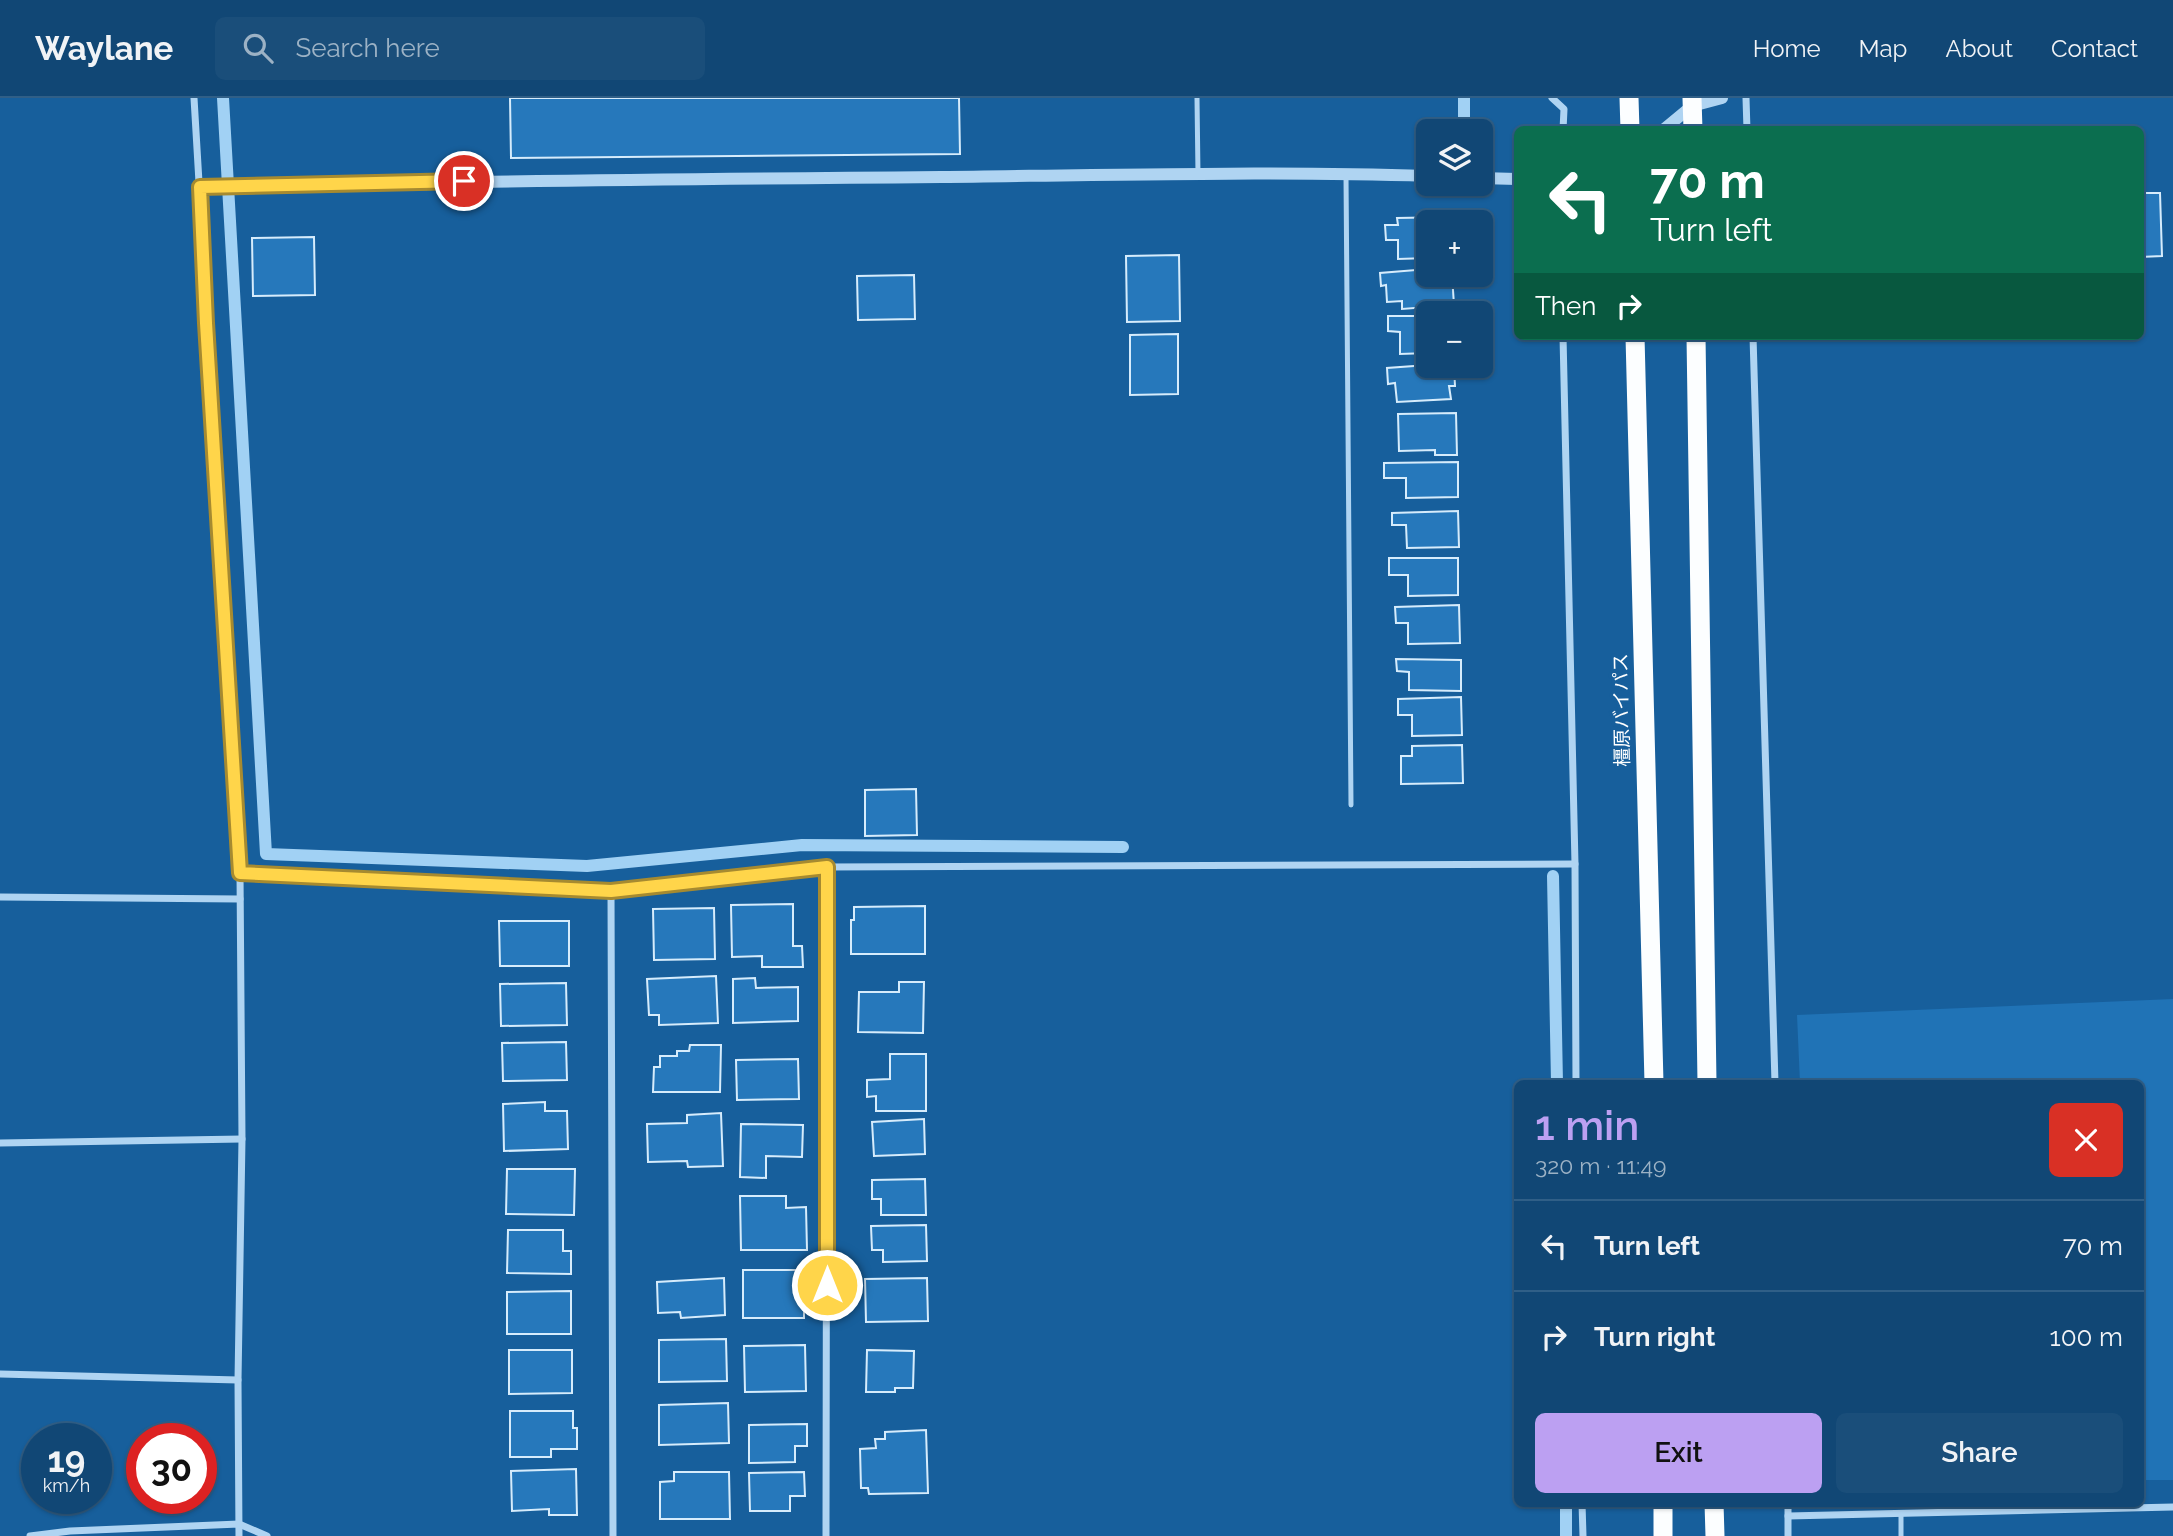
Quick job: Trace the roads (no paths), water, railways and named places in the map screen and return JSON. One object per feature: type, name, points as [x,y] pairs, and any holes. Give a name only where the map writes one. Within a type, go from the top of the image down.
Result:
[{"type":"highway","points":[[1629,98],[1630,126]]},
{"type":"highway","points":[[1692,102],[1693,126]]},
{"type":"highway","name":"橿原バイパス","points":[[1634,340],[1654,1080]]},
{"type":"highway","points":[[1696,340],[1707,1080]]},
{"type":"highway","points":[[1663,1507],[1664,1536]]},
{"type":"highway","points":[[1714,1507],[1715,1536]]},
{"type":"street","points":[[194,98],[240,873],[242,1139],[238,1380],[239,1536]]},
{"type":"street","points":[[1552,98],[1564,109],[1563,126]]},
{"type":"street","points":[[1667,126],[1692,102],[1722,98]]},
{"type":"street","points":[[1746,98],[1747,126]]},
{"type":"street","points":[[200,187],[451,181],[1346,173],[1416,176]]},
{"type":"street","points":[[1493,178],[1514,179]]},
{"type":"street","points":[[1563,340],[1575,864],[1576,1080]]},
{"type":"street","points":[[1753,340],[1775,1080]]},
{"type":"street","points":[[240,873],[611,891],[827,867],[1575,864]]},
{"type":"street","points":[[826,1536],[827,867]]},
{"type":"street","points":[[611,891],[613,1536]]},
{"type":"street","points":[[0,897],[240,899]]},
{"type":"street","points":[[0,1143],[242,1139]]},
{"type":"street","points":[[0,1374],[238,1380]]},
{"type":"street","points":[[1582,1507],[1583,1536]]},
{"type":"street","points":[[1788,1507],[1788,1536]]},
{"type":"street","points":[[1788,1516],[2173,1507]]},
{"type":"street","points":[[30,1536],[70,1531],[239,1524],[267,1536]]},
{"type":"lane","points":[[1197,98],[1198,174]]},
{"type":"lane","points":[[1346,173],[1351,805]]},
{"type":"lane","points":[[1901,1513],[1901,1536]]},
{"type":"waterway","points":[[223,98],[266,854],[587,866],[802,845],[1123,847]]},
{"type":"waterway","points":[[1464,98],[1464,119]]},
{"type":"waterway","points":[[1553,876],[1557,1080]]},
{"type":"waterway","points":[[1566,1507],[1566,1536]]}]
